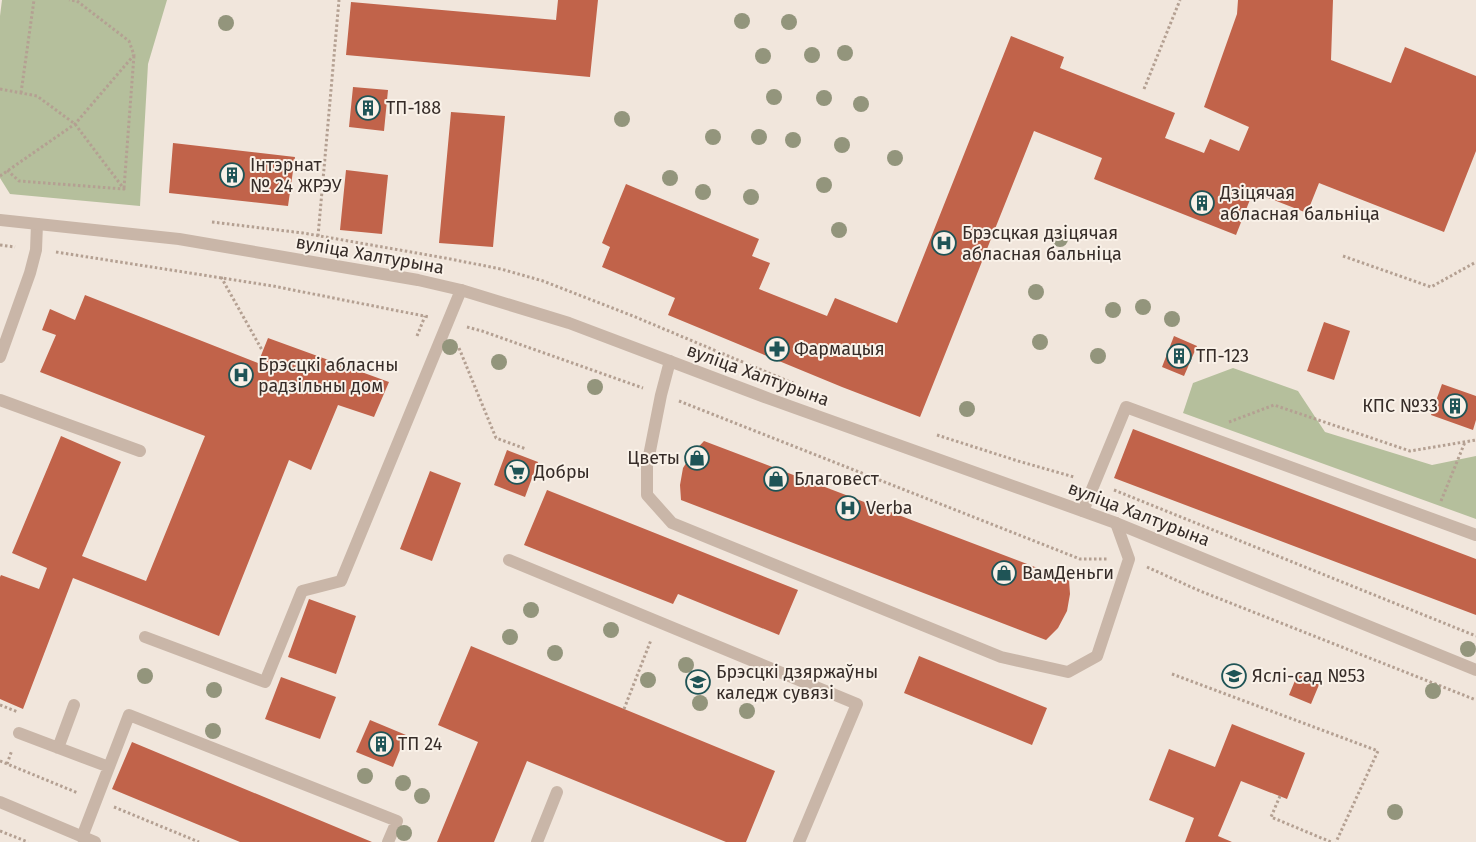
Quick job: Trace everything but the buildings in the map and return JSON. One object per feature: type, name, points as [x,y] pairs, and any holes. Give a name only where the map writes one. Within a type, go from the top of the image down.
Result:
[{"type":"street","name":"вуліца Халтурына","points":[[0,220],[180,239],[418,280],[461,290],[569,323],[770,399],[1084,511],[1476,670]]},
{"type":"street","points":[[0,357],[30,273],[36,250],[37,224]]},
{"type":"street","points":[[145,637],[265,682],[302,591],[341,581],[461,290]]},
{"type":"street","points":[[670,361],[661,395],[647,466],[647,494],[672,522],[1001,657],[1068,672],[1097,656],[1130,559],[1116,523]]},
{"type":"street","points":[[0,400],[140,451]]},
{"type":"street","points":[[1084,511],[1126,407],[1476,535]]},
{"type":"street","points":[[509,560],[857,704],[799,842]]},
{"type":"street","points":[[58,748],[74,705]]},
{"type":"street","points":[[82,837],[129,715],[397,821],[388,842]]},
{"type":"street","points":[[19,733],[109,767]]},
{"type":"street","points":[[537,842],[557,792]]},
{"type":"street","points":[[0,802],[95,842]]},
{"type":"path","points":[[20,93],[34,0]]},
{"type":"path","points":[[69,0],[77,0],[129,41],[134,55],[124,189]]},
{"type":"path","points":[[318,236],[339,0]]},
{"type":"path","points":[[1144,88],[1180,0]]},
{"type":"path","points":[[0,176],[75,124],[134,55]]},
{"type":"path","points":[[0,89],[37,96],[75,124],[124,189]]},
{"type":"path","points":[[8,170],[19,181],[124,189]]},
{"type":"path","points":[[0,245],[80,255],[221,277],[425,316],[482,330],[661,395],[1080,559],[1130,559],[1200,591],[1476,700]]},
{"type":"path","points":[[1344,256],[1432,287],[1476,262]]},
{"type":"path","points":[[221,277],[262,350]]},
{"type":"path","points":[[449,322],[496,438],[526,449]]},
{"type":"path","points":[[1199,434],[1274,404],[1410,451],[1476,440]]},
{"type":"path","points":[[1433,519],[1465,441]]},
{"type":"path","points":[[624,709],[658,622]]},
{"type":"path","points":[[1172,674],[1378,751],[1336,842]]},
{"type":"path","points":[[1280,796],[1271,817],[1331,842]]},
{"type":"path","points":[[0,830],[28,842]]},
{"type":"green space","points":[[2,0],[167,0],[148,64],[140,206],[10,194],[0,178],[0,16]]},
{"type":"green space","points":[[1233,368],[1298,391],[1325,432],[1432,465],[1476,456],[1476,519],[1183,413],[1193,383]]},
{"type":"place","name":"ТП-188","points":[[368,108]]},
{"type":"place","name":"Інтэрнат № 24 ЖРЭУ","points":[[232,175]]},
{"type":"place","name":"Дзіцячая абласная бальніца","points":[[1202,203]]},
{"type":"place","name":"Брэсцкая дзіцячая абласная бальніца","points":[[944,243]]},
{"type":"place","name":"Фармацыя","points":[[777,349]]},
{"type":"place","name":"ТП-123","points":[[1179,356]]},
{"type":"place","name":"Брэсцкі абласны радзільны дом","points":[[241,375]]},
{"type":"place","name":"КПС №33","points":[[1455,406]]},
{"type":"place","name":"Цветы","points":[[697,458]]},
{"type":"place","name":"Добры","points":[[517,472]]},
{"type":"place","name":"Благовест","points":[[776,479]]},
{"type":"place","name":"Verba","points":[[848,508]]},
{"type":"place","name":"ВамДеньги","points":[[1004,573]]},
{"type":"place","name":"Яслі-сад №53","points":[[1234,676]]},
{"type":"place","name":"Брэсцкі дзяржаўны каледж сувязі","points":[[698,682]]},
{"type":"place","name":"ТП 24","points":[[381,744]]}]
